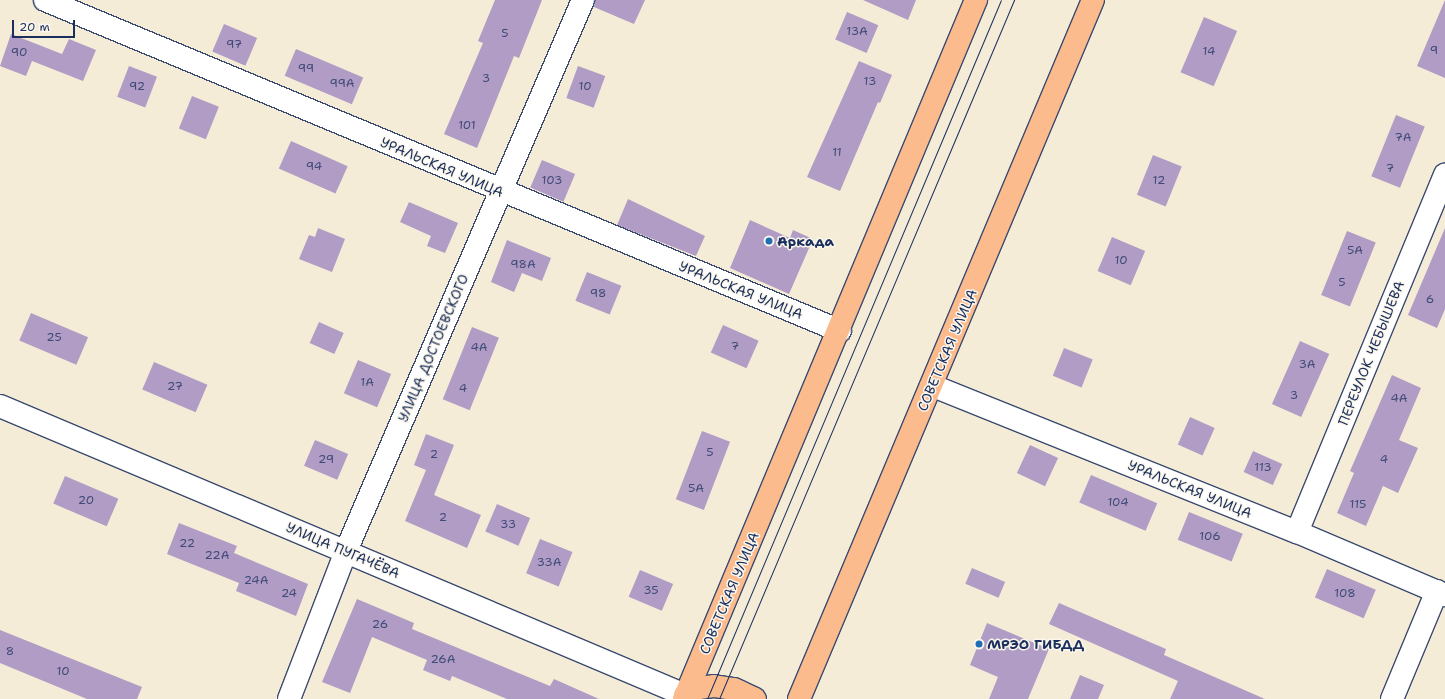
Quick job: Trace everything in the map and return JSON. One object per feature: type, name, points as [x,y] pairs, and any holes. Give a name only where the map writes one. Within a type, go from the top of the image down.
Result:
[{"type":"main road","name":"СОВЕТСКАЯ УЛИЦА","points":[[685,697],[840,331],[976,0]]},
{"type":"main road","name":"СОВЕТСКАЯ УЛИЦА","points":[[799,699],[933,386],[1093,0]]},
{"type":"main road","points":[[685,697],[698,688],[714,686],[734,689],[755,699]]},
{"type":"street","name":"УРАЛЬСКАЯ УЛИЦА","points":[[45,0],[501,192],[840,331]]},
{"type":"street","name":"УЛИЦА ДОСТОЕВСКОГО","points":[[289,699],[346,551],[583,0]]},
{"type":"street","name":"ПЕРЕУЛОК ЧЕБЫШЕВА","points":[[1297,532],[1445,174]]},
{"type":"street","name":"УРАЛЬСКАЯ УЛИЦА","points":[[933,386],[1297,532],[1441,593]]},
{"type":"street","name":"УЛИЦА ПУГАЧЁВА","points":[[0,406],[346,551],[685,697]]},
{"type":"street","points":[[1392,699],[1441,593]]},
{"type":"building","points":[[495,0],[542,0],[519,58],[514,56],[477,148],[444,134],[483,43],[478,41]]},
{"type":"building","points":[[595,0],[645,0],[634,24],[594,7]]},
{"type":"building","points":[[863,0],[916,0],[908,20]]},
{"type":"building","points":[[1445,0],[1445,78],[1417,66]]},
{"type":"building","points":[[847,12],[878,25],[867,53],[835,40]]},
{"type":"building","points":[[1204,17],[1237,31],[1214,86],[1181,72]]},
{"type":"building","points":[[224,24],[257,38],[245,66],[212,52]]},
{"type":"building","points":[[11,34],[62,54],[69,39],[96,50],[83,81],[32,61],[26,76],[0,66]]},
{"type":"building","points":[[296,49],[363,78],[352,104],[285,76]]},
{"type":"building","points":[[859,61],[892,75],[880,103],[878,102],[840,191],[807,177]]},
{"type":"building","points":[[129,66],[157,77],[145,108],[117,97]]},
{"type":"building","points":[[578,66],[605,76],[594,108],[566,98]]},
{"type":"building","points":[[192,96],[219,107],[206,139],[179,128]]},
{"type":"building","points":[[1396,115],[1425,127],[1400,188],[1371,176]]},
{"type":"building","points":[[291,141],[348,166],[335,194],[279,168]]},
{"type":"building","points":[[1153,155],[1182,167],[1166,206],[1137,195]]},
{"type":"building","points":[[542,160],[575,174],[563,202],[530,188]]},
{"type":"building","points":[[628,199],[705,236],[696,256],[617,225]]},
{"type":"building","points":[[409,202],[458,223],[445,253],[427,246],[431,236],[400,222]]},
{"type":"building","points":[[750,220],[790,238],[793,230],[813,239],[789,294],[730,268]]},
{"type":"building","points":[[318,228],[345,239],[332,272],[299,259],[309,235],[315,237]]},
{"type":"building","points":[[1445,228],[1445,309],[1437,328],[1408,315]]},
{"type":"building","points":[[1347,231],[1376,243],[1350,307],[1321,295]]},
{"type":"building","points":[[1112,237],[1145,251],[1131,285],[1098,271]]},
{"type":"building","points":[[507,240],[551,258],[542,281],[522,273],[514,292],[491,282]]},
{"type":"building","points":[[587,272],[621,286],[610,315],[575,301]]},
{"type":"building","points":[[31,313],[88,337],[76,365],[19,341]]},
{"type":"building","points":[[319,322],[344,333],[334,354],[310,343]]},
{"type":"building","points":[[723,325],[759,341],[746,368],[711,352]]},
{"type":"building","points":[[472,327],[499,338],[470,410],[443,399]]},
{"type":"building","points":[[1300,341],[1329,354],[1301,417],[1272,404]]},
{"type":"building","points":[[1064,348],[1093,360],[1082,387],[1053,376]]},
{"type":"building","points":[[358,360],[391,374],[377,407],[344,393]]},
{"type":"building","points":[[154,362],[207,385],[196,412],[142,390]]},
{"type":"building","points":[[1392,375],[1421,388],[1399,440],[1418,448],[1398,493],[1383,486],[1366,526],[1337,513],[1354,473],[1350,471]]},
{"type":"building","points":[[1190,417],[1215,428],[1202,455],[1178,444]]},
{"type":"building","points":[[702,431],[730,442],[704,510],[676,499]]},
{"type":"building","points":[[426,434],[454,445],[434,495],[481,515],[467,548],[405,521],[426,470],[414,465]]},
{"type":"building","points":[[315,440],[348,454],[337,480],[304,466]]},
{"type":"building","points":[[1030,445],[1058,458],[1045,486],[1017,473]]},
{"type":"building","points":[[1253,451],[1282,464],[1273,485],[1244,472]]},
{"type":"building","points":[[1091,475],[1157,503],[1146,531],[1079,503]]},
{"type":"building","points":[[65,476],[118,499],[107,526],[53,504]]},
{"type":"building","points":[[497,504],[530,518],[518,546],[485,532]]},
{"type":"building","points":[[1189,512],[1243,534],[1232,562],[1178,540]]},
{"type":"building","points":[[179,523],[237,546],[234,553],[308,584],[296,616],[236,591],[239,583],[167,554]]},
{"type":"building","points":[[540,539],[572,552],[559,586],[526,573]]},
{"type":"building","points":[[972,568],[1005,582],[998,598],[965,584]]},
{"type":"building","points":[[1327,569],[1376,590],[1364,618],[1315,598]]},
{"type":"building","points":[[640,570],[673,584],[662,611],[629,597]]},
{"type":"building","points":[[357,599],[414,623],[412,629],[550,686],[554,679],[599,699],[507,699],[452,676],[450,681],[423,670],[427,660],[372,637],[350,693],[322,682]]},
{"type":"building","points":[[1059,603],[1166,649],[1164,655],[1265,699],[1170,699],[1178,681],[1049,624]]},
{"type":"building","points":[[987,623],[1049,649],[1028,699],[989,699],[998,677],[970,665]]},
{"type":"building","points":[[0,630],[142,687],[137,699],[87,699],[0,663]]},
{"type":"building","points":[[1080,675],[1104,685],[1098,699],[1070,699]]},
{"type":"tram line","points":[[707,699],[1001,0]]},
{"type":"tram line","points":[[719,699],[1014,0]]},
{"type":"place","name":"Аркада","points":[[769,241]]},
{"type":"place","name":"МРЭО ГИБДД","points":[[979,644]]}]
